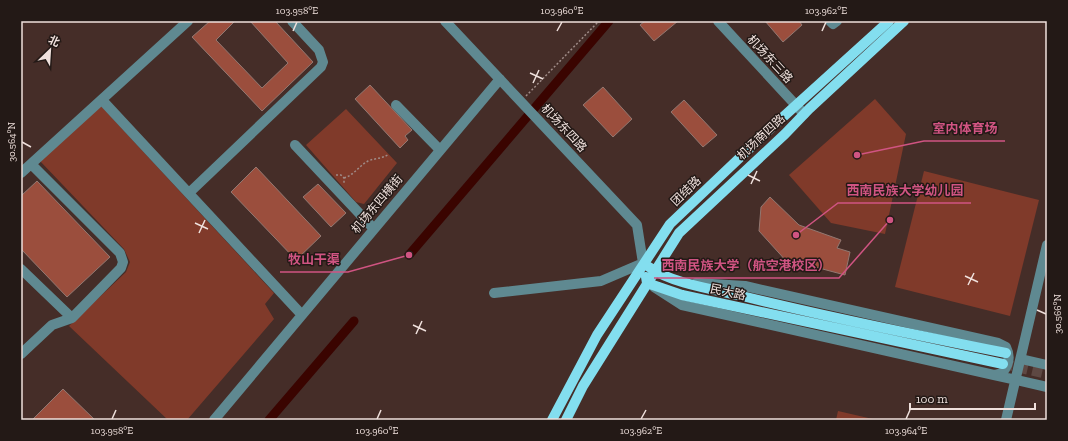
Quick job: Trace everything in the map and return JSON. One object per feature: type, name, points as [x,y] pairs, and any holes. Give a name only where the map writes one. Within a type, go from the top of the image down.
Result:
[{"type":"main road","name":"团结路","points":[[552,420],[597,335],[670,224],[796,105],[889,21]]},
{"type":"main road","name":"机场南四路","points":[[647,283],[679,233],[904,21]]},
{"type":"main road","name":"民大路","points":[[643,263],[654,271],[685,282],[803,311],[1006,353]]},
{"type":"main road","points":[[566,420],[583,386],[647,283],[643,263]]},
{"type":"main road","name":"民大路","points":[[647,283],[682,295],[1003,364]]},
{"type":"street","points":[[21,173],[188,21]]},
{"type":"street","points":[[189,193],[321,67],[324,62],[319,50],[292,21]]},
{"type":"street","name":"机场东四路","points":[[445,21],[637,224],[643,263]]},
{"type":"street","name":"机场东三路","points":[[718,21],[804,114]]},
{"type":"street","points":[[830,21],[833,24],[837,21]]},
{"type":"street","name":"机场东四横街","points":[[214,420],[500,79]]},
{"type":"street","points":[[102,100],[302,314]]},
{"type":"street","points":[[396,105],[440,150]]},
{"type":"street","points":[[295,145],[374,229]]},
{"type":"street","points":[[21,354],[52,325],[72,318],[121,268],[123,262],[122,256],[31,164]]},
{"type":"street","points":[[1006,420],[1023,348],[1043,280],[1047,245]]},
{"type":"street","points":[[494,293],[601,281],[643,263]]},
{"type":"street","points":[[21,269],[72,318]]},
{"type":"street","points":[[685,282],[745,286],[1023,348]]},
{"type":"street","points":[[647,283],[682,305],[1047,387]]},
{"type":"street","points":[[994,376],[1002,374],[1009,362],[1010,356],[1006,347],[998,343]]},
{"type":"street","points":[[1021,359],[1047,365]]},
{"type":"path","points":[[521,102],[599,21]]},
{"type":"path","points":[[344,178],[360,170],[366,162],[383,158],[389,154]]},
{"type":"shaded area","points":[[875,99],[906,134],[885,234],[831,223],[789,175]]},
{"type":"shaded area","points":[[101,106],[274,293],[265,304],[274,319],[187,420],[168,420],[69,326],[126,272],[130,262],[124,249],[40,161]]},
{"type":"shaded area","points":[[346,109],[397,163],[364,204],[356,202],[306,145]]},
{"type":"shaded area","points":[[924,171],[1039,200],[1010,316],[895,287]]},
{"type":"shaded area","points":[[838,411],[877,420],[836,420]]},
{"type":"building","points":[[210,21],[235,21],[216,40],[262,88],[288,63],[250,21],[275,21],[313,62],[262,111],[192,37]]},
{"type":"building","points":[[645,21],[678,21],[654,41],[640,25]]},
{"type":"building","points":[[765,21],[799,21],[802,25],[783,42]]},
{"type":"building","points":[[370,85],[412,130],[405,136],[408,140],[400,148],[355,99]]},
{"type":"building","points":[[603,87],[632,119],[613,137],[583,105]]},
{"type":"building","points":[[684,100],[717,135],[703,147],[671,112]]},
{"type":"building","points":[[256,167],[321,236],[296,260],[231,192]]},
{"type":"building","points":[[37,181],[110,257],[67,297],[21,249],[21,196]]},
{"type":"building","points":[[318,184],[346,213],[331,227],[303,197]]},
{"type":"building","points":[[770,197],[799,225],[841,240],[837,248],[850,252],[845,275],[804,264],[788,263],[759,231],[761,207]]},
{"type":"building","points":[[63,389],[95,420],[32,420]]},
{"type":"waterway","points":[[409,255],[609,21]]},
{"type":"waterway","points":[[269,420],[354,321]]},
{"type":"tunnel","points":[[1003,364],[1047,374]]},
{"type":"place","name":"室内体育场","points":[[857,155]]},
{"type":"place","name":"西南民族大学（航空港校区）","points":[[890,220]]},
{"type":"place","name":"西南民族大学幼儿园","points":[[796,235]]},
{"type":"place","name":"牧山干渠","points":[[409,255]]}]
